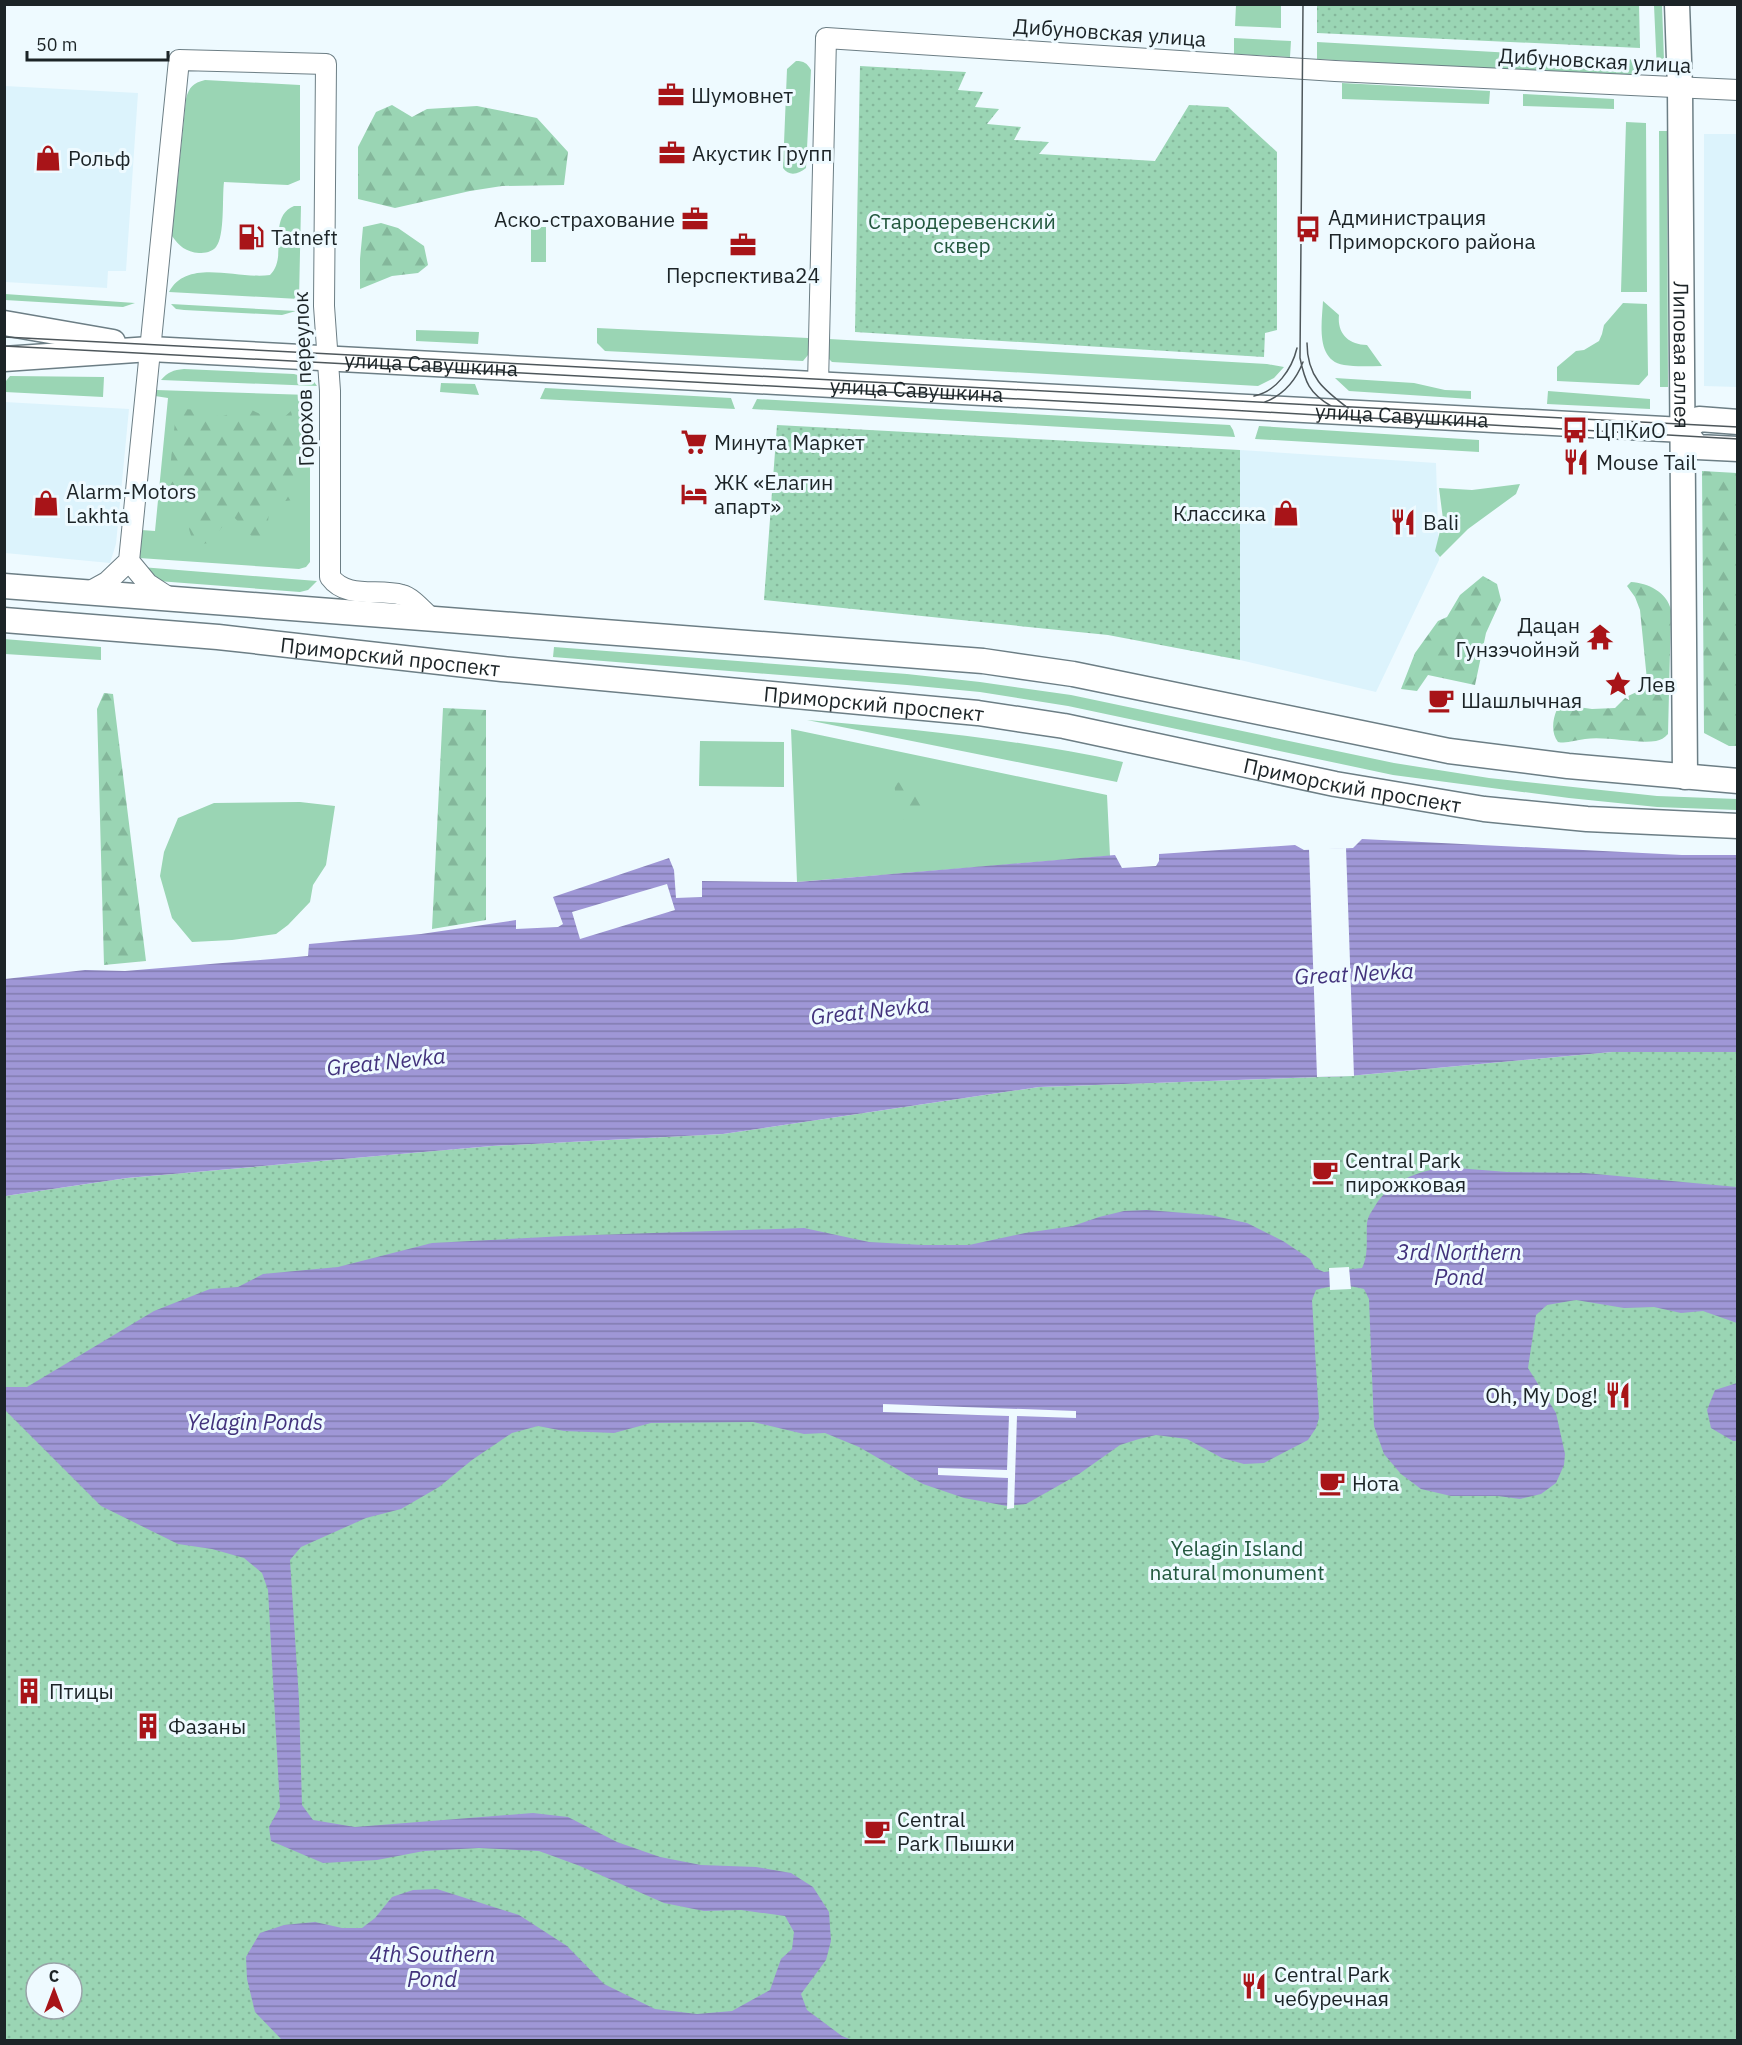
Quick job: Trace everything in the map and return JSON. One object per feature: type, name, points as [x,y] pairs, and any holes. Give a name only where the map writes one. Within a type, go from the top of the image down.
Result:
[{"type":"main road","name":"Липовая аллея","points":[[1677,4],[1680,88],[1685,777]]},
{"type":"main road","name":"улица Савушкина","points":[[4,323],[150,349]]},
{"type":"main road","name":"улица Савушкина","points":[[4,359],[150,349],[1683,430],[1699,419],[1737,422]]},
{"type":"main road","points":[[1683,430],[1697,447],[1737,449]]},
{"type":"main road","name":"Приморский проспект","points":[[4,586],[983,661],[1072,674],[1449,752],[1568,766],[1737,781]]},
{"type":"main road","name":"Приморский проспект","points":[[4,620],[218,637],[502,669],[978,713],[1107,735],[1378,792],[1484,809],[1587,819],[1737,826]]},
{"type":"street","name":"Дибуновская улица","points":[[818,384],[826,38],[1335,71],[1737,90]]},
{"type":"street","name":"Горохов переулок","points":[[150,349],[179,60],[326,64],[324,306],[330,391],[330,577],[347,590],[405,595],[432,619]]},
{"type":"street","points":[[87,593],[108,582],[129,561],[150,349]]},
{"type":"street","points":[[129,561],[148,584],[172,600]]},
{"type":"shaded area","points":[[5,86],[138,93],[126,271],[108,271],[107,288],[5,282]]},
{"type":"shaded area","points":[[1704,134],[1737,134],[1737,387],[1704,386]]},
{"type":"shaded area","points":[[5,402],[129,409],[116,544],[110,563],[5,553]]},
{"type":"shaded area","points":[[1240,450],[1436,463],[1439,560],[1376,692],[1240,660]]},
{"type":"green space","points":[[1639,4],[1640,48],[1317,33],[1317,5]]},
{"type":"green space","points":[[1236,5],[1281,5],[1281,28],[1235,26]]},
{"type":"green space","points":[[1654,5],[1662,5],[1664,60],[1657,72]]},
{"type":"green space","points":[[1234,38],[1291,41],[1290,57],[1234,54]]},
{"type":"green space","points":[[1317,42],[1640,60],[1640,78],[1317,59]]},
{"type":"green space","points":[[796,61],[805,63],[811,70],[806,168],[791,174],[783,168],[787,69]]},
{"type":"green space","name":"Стародеревенский сквер","points":[[860,66],[966,72],[958,90],[983,92],[975,107],[999,109],[987,124],[1021,127],[1014,140],[1049,142],[1039,154],[1155,161],[1189,105],[1228,107],[1277,152],[1277,330],[1265,333],[1264,357],[855,332]]},
{"type":"green space","points":[[205,80],[300,85],[300,180],[288,185],[224,182],[219,242],[212,250],[199,253],[183,248],[172,236],[186,99],[192,86]]},
{"type":"green space","points":[[1342,83],[1490,91],[1489,104],[1342,99]]},
{"type":"green space","points":[[1523,94],[1614,99],[1614,109],[1523,106]]},
{"type":"green space","points":[[392,105],[412,117],[427,109],[477,106],[537,118],[568,152],[564,185],[502,186],[395,208],[358,199],[358,147],[376,112]]},
{"type":"green space","points":[[1626,122],[1646,123],[1647,292],[1621,292]]},
{"type":"green space","points":[[1659,131],[1667,131],[1668,387],[1660,387]]},
{"type":"green space","points":[[294,206],[301,206],[299,299],[169,292],[177,281],[188,275],[215,272],[270,275],[278,258],[281,219]]},
{"type":"green space","points":[[381,223],[398,228],[424,246],[428,265],[418,273],[392,276],[360,289],[363,227]]},
{"type":"green space","points":[[531,227],[546,227],[546,262],[531,262]]},
{"type":"green space","points":[[5,294],[135,303],[123,307],[5,300]]},
{"type":"green space","points":[[1323,301],[1339,315],[1340,327],[1345,337],[1354,343],[1367,345],[1382,366],[1344,365],[1328,356],[1322,339]]},
{"type":"green space","points":[[1623,303],[1647,304],[1648,375],[1639,385],[1557,381],[1557,367],[1576,351],[1584,350],[1599,341],[1604,325]]},
{"type":"green space","points":[[171,304],[296,311],[282,315],[184,310],[176,309]]},
{"type":"green space","points":[[597,328],[808,338],[808,355],[803,361],[605,351],[597,343]]},
{"type":"green space","points":[[416,330],[479,332],[478,344],[416,341]]},
{"type":"green space","points":[[829,339],[1267,364],[1284,367],[1274,378],[1258,386],[832,362],[829,359]]},
{"type":"green space","points":[[184,369],[294,374],[312,379],[317,386],[161,380],[171,372]]},
{"type":"green space","points":[[10,376],[104,377],[103,397],[5,392],[6,381]]},
{"type":"green space","points":[[1335,378],[1414,383],[1445,390],[1471,391],[1471,399],[1349,391]]},
{"type":"green space","points":[[441,383],[475,384],[479,395],[440,392]]},
{"type":"green space","points":[[545,388],[731,398],[735,409],[540,399]]},
{"type":"green space","points":[[156,390],[310,395],[310,562],[306,567],[299,569],[139,558],[141,530],[155,531],[168,398],[155,396]]},
{"type":"green space","points":[[1548,391],[1650,399],[1650,409],[1547,404]]},
{"type":"green space","points":[[757,399],[1230,425],[1235,437],[752,409]]},
{"type":"green space","points":[[247,408],[267,417],[281,420],[291,411],[298,445],[299,466],[299,477],[293,500],[270,503],[267,531],[256,541],[232,515],[209,543],[194,545],[189,529],[204,499],[175,505],[167,497],[175,422],[182,409],[203,410],[220,417]]},
{"type":"green space","points":[[777,425],[1240,450],[1240,660],[1108,635],[764,600]]},
{"type":"green space","points":[[1259,426],[1479,440],[1479,452],[1255,439]]},
{"type":"green space","points":[[1702,471],[1737,473],[1737,746],[1729,746],[1704,733]]},
{"type":"green space","points":[[1520,484],[1516,494],[1468,529],[1440,557],[1435,551],[1443,519],[1439,488],[1472,490]]},
{"type":"green space","points":[[141,567],[317,581],[308,590],[300,592],[158,581]]},
{"type":"green space","points":[[1483,576],[1497,584],[1501,600],[1486,633],[1475,685],[1428,675],[1417,691],[1401,689],[1415,653],[1438,621],[1447,617],[1460,595]]},
{"type":"green space","points":[[1631,582],[1644,584],[1661,593],[1671,610],[1668,734],[1659,740],[1648,742],[1594,738],[1558,742],[1553,725],[1558,706],[1565,696],[1578,707],[1615,708],[1626,697],[1645,688],[1647,680],[1640,610],[1627,586]]},
{"type":"green space","points":[[4,639],[101,647],[101,660],[5,654]]},
{"type":"green space","points":[[554,647],[907,674],[980,682],[1071,695],[1394,763],[1489,778],[1657,796],[1737,799],[1737,810],[1657,807],[1393,775],[1068,706],[980,692],[553,657]]},
{"type":"green space","points":[[104,693],[113,694],[146,961],[104,965],[97,709]]},
{"type":"green space","points":[[443,708],[486,710],[486,920],[432,929]]},
{"type":"green space","points":[[807,720],[1005,741],[1123,762],[1117,782]]},
{"type":"green space","points":[[791,729],[1107,795],[1110,856],[797,882]]},
{"type":"green space","points":[[700,741],[784,742],[784,787],[699,786]]},
{"type":"green space","points":[[903,782],[931,809],[915,823],[905,822],[897,805],[894,783]]},
{"type":"green space","points":[[300,802],[335,806],[326,865],[313,885],[310,902],[276,934],[232,940],[192,942],[172,918],[160,876],[164,852],[178,818],[214,803]]},
{"type":"green space","name":"Yelagin Island natural monument","points":[[1612,1052],[1737,1052],[1737,2040],[5,2040],[5,1196],[127,1178],[492,1146],[723,1134],[1039,1087],[1349,1076]]},
{"type":"water","name":"Great Nevka","points":[[1362,839],[1682,855],[1737,855],[1737,1052],[1612,1052],[1349,1076],[1039,1087],[723,1134],[492,1146],[127,1178],[5,1196],[5,979],[85,970],[125,971],[308,956],[309,944],[421,934],[516,920],[516,929],[558,927],[563,924],[553,897],[669,858],[674,870],[676,898],[702,897],[702,881],[798,882],[1115,855],[1122,868],[1156,866],[1159,854],[1295,845],[1304,850],[1353,848]]},
{"type":"water","name":"Yelagin Ponds","points":[[1445,1167],[1507,1172],[1585,1173],[1737,1187],[1737,1323],[1703,1311],[1681,1313],[1654,1307],[1624,1308],[1576,1300],[1547,1305],[1536,1315],[1528,1368],[1556,1413],[1565,1454],[1564,1465],[1556,1483],[1541,1494],[1520,1499],[1498,1496],[1451,1496],[1421,1489],[1401,1474],[1384,1454],[1374,1426],[1369,1299],[1364,1289],[1334,1286],[1316,1290],[1312,1300],[1319,1418],[1316,1428],[1308,1440],[1264,1463],[1244,1464],[1222,1458],[1187,1439],[1156,1435],[1120,1445],[1079,1474],[1026,1504],[1007,1506],[964,1498],[923,1484],[859,1447],[825,1433],[804,1434],[753,1422],[651,1423],[614,1433],[564,1431],[538,1426],[512,1433],[472,1460],[439,1487],[401,1509],[366,1518],[301,1547],[290,1560],[299,1700],[302,1805],[313,1820],[355,1827],[533,1813],[568,1817],[617,1842],[660,1857],[701,1865],[756,1867],[791,1873],[813,1887],[829,1912],[831,1941],[826,1960],[801,1994],[807,2010],[842,2036],[852,2040],[282,2040],[255,2012],[247,1979],[246,1957],[260,1933],[284,1925],[315,1922],[342,1928],[362,1928],[375,1918],[392,1897],[413,1890],[437,1889],[519,1915],[567,1946],[604,1984],[655,2009],[697,2014],[732,2011],[770,1990],[781,1959],[792,1949],[794,1932],[785,1916],[741,1910],[704,1911],[664,1903],[580,1866],[539,1851],[479,1848],[424,1851],[377,1860],[323,1863],[271,1841],[269,1827],[280,1807],[268,1590],[262,1573],[244,1558],[212,1549],[178,1544],[101,1506],[5,1410],[4,1387],[27,1387],[154,1311],[210,1289],[238,1287],[263,1274],[338,1267],[432,1243],[804,1228],[869,1242],[969,1245],[1073,1226],[1124,1211],[1147,1210],[1210,1215],[1247,1223],[1283,1241],[1310,1259],[1315,1268],[1324,1272],[1362,1268],[1366,1252],[1368,1220],[1381,1197],[1405,1179]]},
{"type":"water","points":[[1737,1383],[1737,1441],[1733,1441],[1711,1428],[1707,1410],[1715,1390]]},
{"type":"pier","points":[[1346,848],[1354,1076],[1317,1077],[1309,849]]},
{"type":"pier","points":[[667,884],[675,910],[580,939],[572,912]]},
{"type":"pier","points":[[1349,1267],[1351,1289],[1330,1290],[1329,1268]]},
{"type":"pier","points":[[883,1404],[1076,1411],[1076,1418],[1017,1416],[1014,1508],[1007,1509],[1008,1478],[938,1475],[938,1468],[1007,1470],[1009,1416],[883,1412]]},
{"type":"tram line","points":[[1303,4],[1300,358],[1309,386],[1331,406]]},
{"type":"tram line","points":[[4,337],[1738,427]]},
{"type":"tram line","points":[[1307,343],[1310,365],[1319,382],[1348,408]]},
{"type":"tram line","points":[[4,346],[1738,439]]},
{"type":"tram line","points":[[1254,396],[1276,385],[1291,364],[1297,348]]},
{"type":"tram line","points":[[1265,402],[1288,386],[1297,375],[1303,362]]},
{"type":"place","name":"Шумовнет","points":[[671,95]]},
{"type":"place","name":"Акустик Групп","points":[[672,153]]},
{"type":"place","name":"Рольф","points":[[48,158]]},
{"type":"place","name":"Аско-страхование","points":[[695,219]]},
{"type":"place","name":"Администрация Приморского района","points":[[1308,229]]},
{"type":"place","name":"Tatneft","points":[[251,237]]},
{"type":"place","name":"Перспектива24","points":[[743,245]]},
{"type":"place","name":"ЦПКиО","points":[[1575,430]]},
{"type":"place","name":"Минута Маркет","points":[[694,442]]},
{"type":"place","name":"Mouse Tail","points":[[1576,462]]},
{"type":"place","name":"ЖК «Елагин апарт»","points":[[694,494]]},
{"type":"place","name":"Alarm-Motors Lakhta","points":[[46,503]]},
{"type":"place","name":"Классика","points":[[1286,513]]},
{"type":"place","name":"Bali","points":[[1403,522]]},
{"type":"place","name":"Дацан Гунзэчойнэй","points":[[1600,637]]},
{"type":"place","name":"Лев","points":[[1618,684]]},
{"type":"place","name":"Шашлычная","points":[[1441,700]]},
{"type":"place","name":"Central Park пирожковая","points":[[1325,1172]]},
{"type":"place","name":"Oh, My Dog!","points":[[1618,1395]]},
{"type":"place","name":"Нота","points":[[1332,1483]]},
{"type":"place","name":"Птицы","points":[[29,1691]]},
{"type":"place","name":"Фазаны","points":[[148,1726]]},
{"type":"place","name":"Central Park Пышки","points":[[877,1831]]},
{"type":"place","name":"Central Park чебуречная","points":[[1254,1986]]},
{"type":"water label","name":"3rd Northern Pond","points":[[1459,1264]]},
{"type":"water label","name":"4th Southern Pond","points":[[432,1966]]}]
